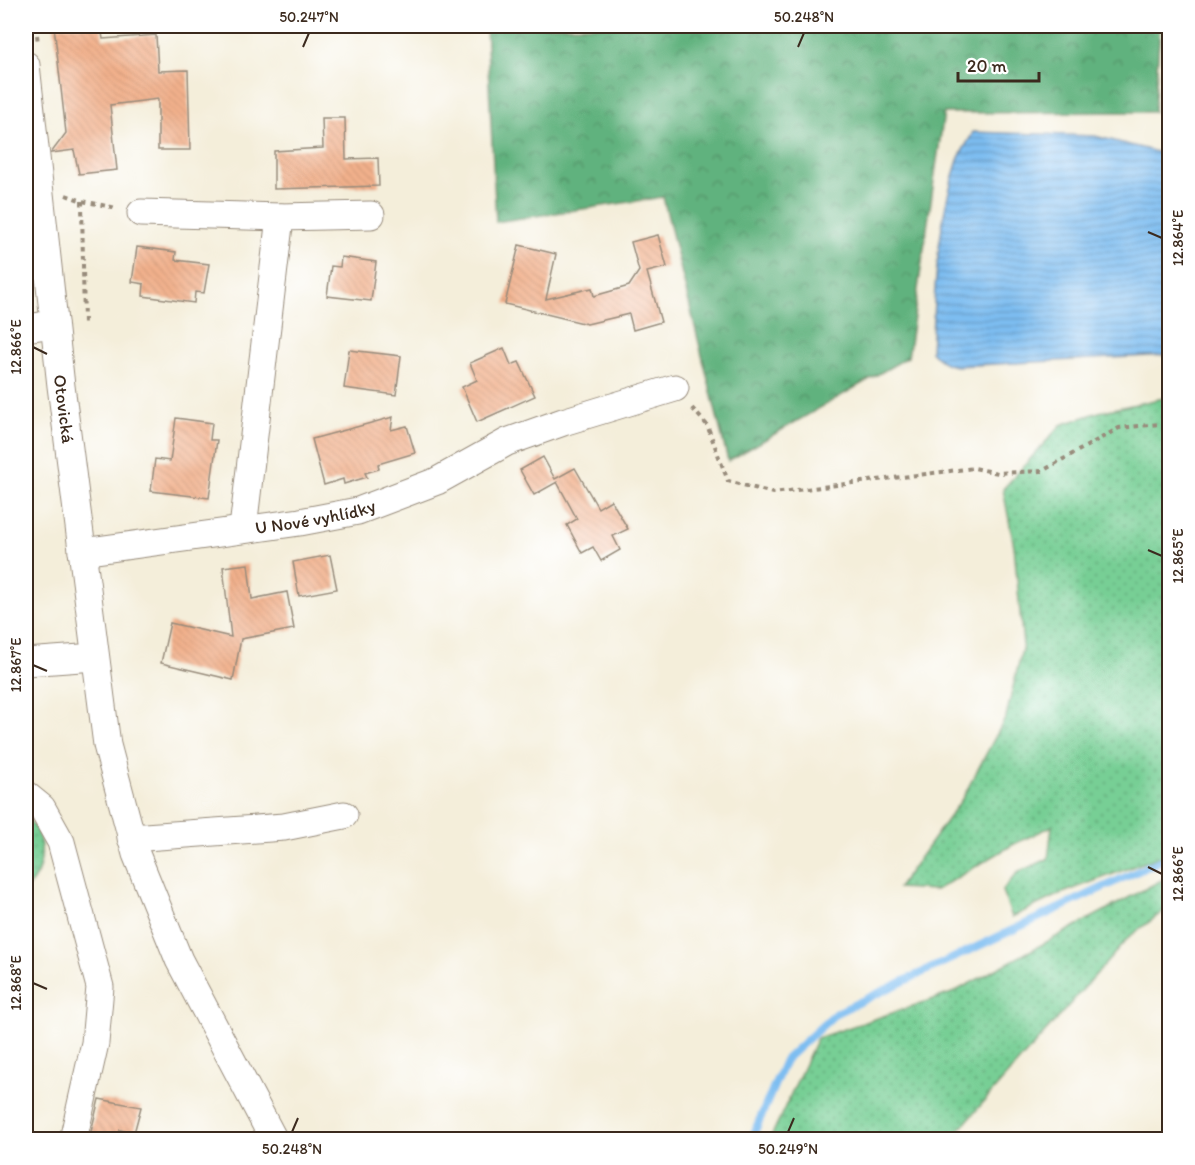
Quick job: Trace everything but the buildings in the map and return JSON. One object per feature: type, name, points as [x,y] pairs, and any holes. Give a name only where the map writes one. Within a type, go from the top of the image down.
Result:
[{"type":"street","name":"Otovická","points":[[26,65],[29,130],[107,745],[131,838],[179,960],[274,1140]]},
{"type":"street","points":[[141,213],[280,217],[371,215]]},
{"type":"street","name":"U Nové vyhlídky","points":[[280,217],[243,528],[300,522],[358,511],[437,482],[507,442],[563,422],[675,388]]},
{"type":"street","points":[[26,328],[54,324]]},
{"type":"street","points":[[82,552],[243,528]]},
{"type":"street","points":[[26,662],[96,669]]},
{"type":"street","points":[[26,795],[42,808],[62,842],[100,987],[95,1043],[73,1140]]},
{"type":"street","points":[[131,838],[284,827],[344,815]]},
{"type":"path","points":[[82,201],[141,213]]},
{"type":"path","points":[[675,388],[707,425],[728,481],[773,493],[974,468],[998,473],[1042,471],[1119,428],[1170,423]]},
{"type":"green space","points":[[486,26],[1160,26],[1154,112],[944,113],[908,357],[728,461],[663,197],[496,222]]},
{"type":"green space","points":[[1169,397],[1169,853],[1060,894],[1012,917],[1002,891],[1018,872],[1048,859],[1052,826],[1014,844],[936,890],[898,888],[962,799],[1006,717],[1023,645],[1014,546],[1003,489],[1061,425],[1099,412]]},
{"type":"green space","points":[[26,817],[38,834],[41,853],[37,872],[26,889]]},
{"type":"green space","points":[[1169,876],[1169,907],[1129,937],[951,1139],[770,1139],[817,1038],[952,993]]},
{"type":"water","points":[[973,132],[1095,136],[1169,155],[1169,355],[956,366],[945,363],[931,351],[936,278],[945,206],[958,160]]},
{"type":"waterway","points":[[751,1140],[785,1060],[836,1013],[1170,856]]}]
